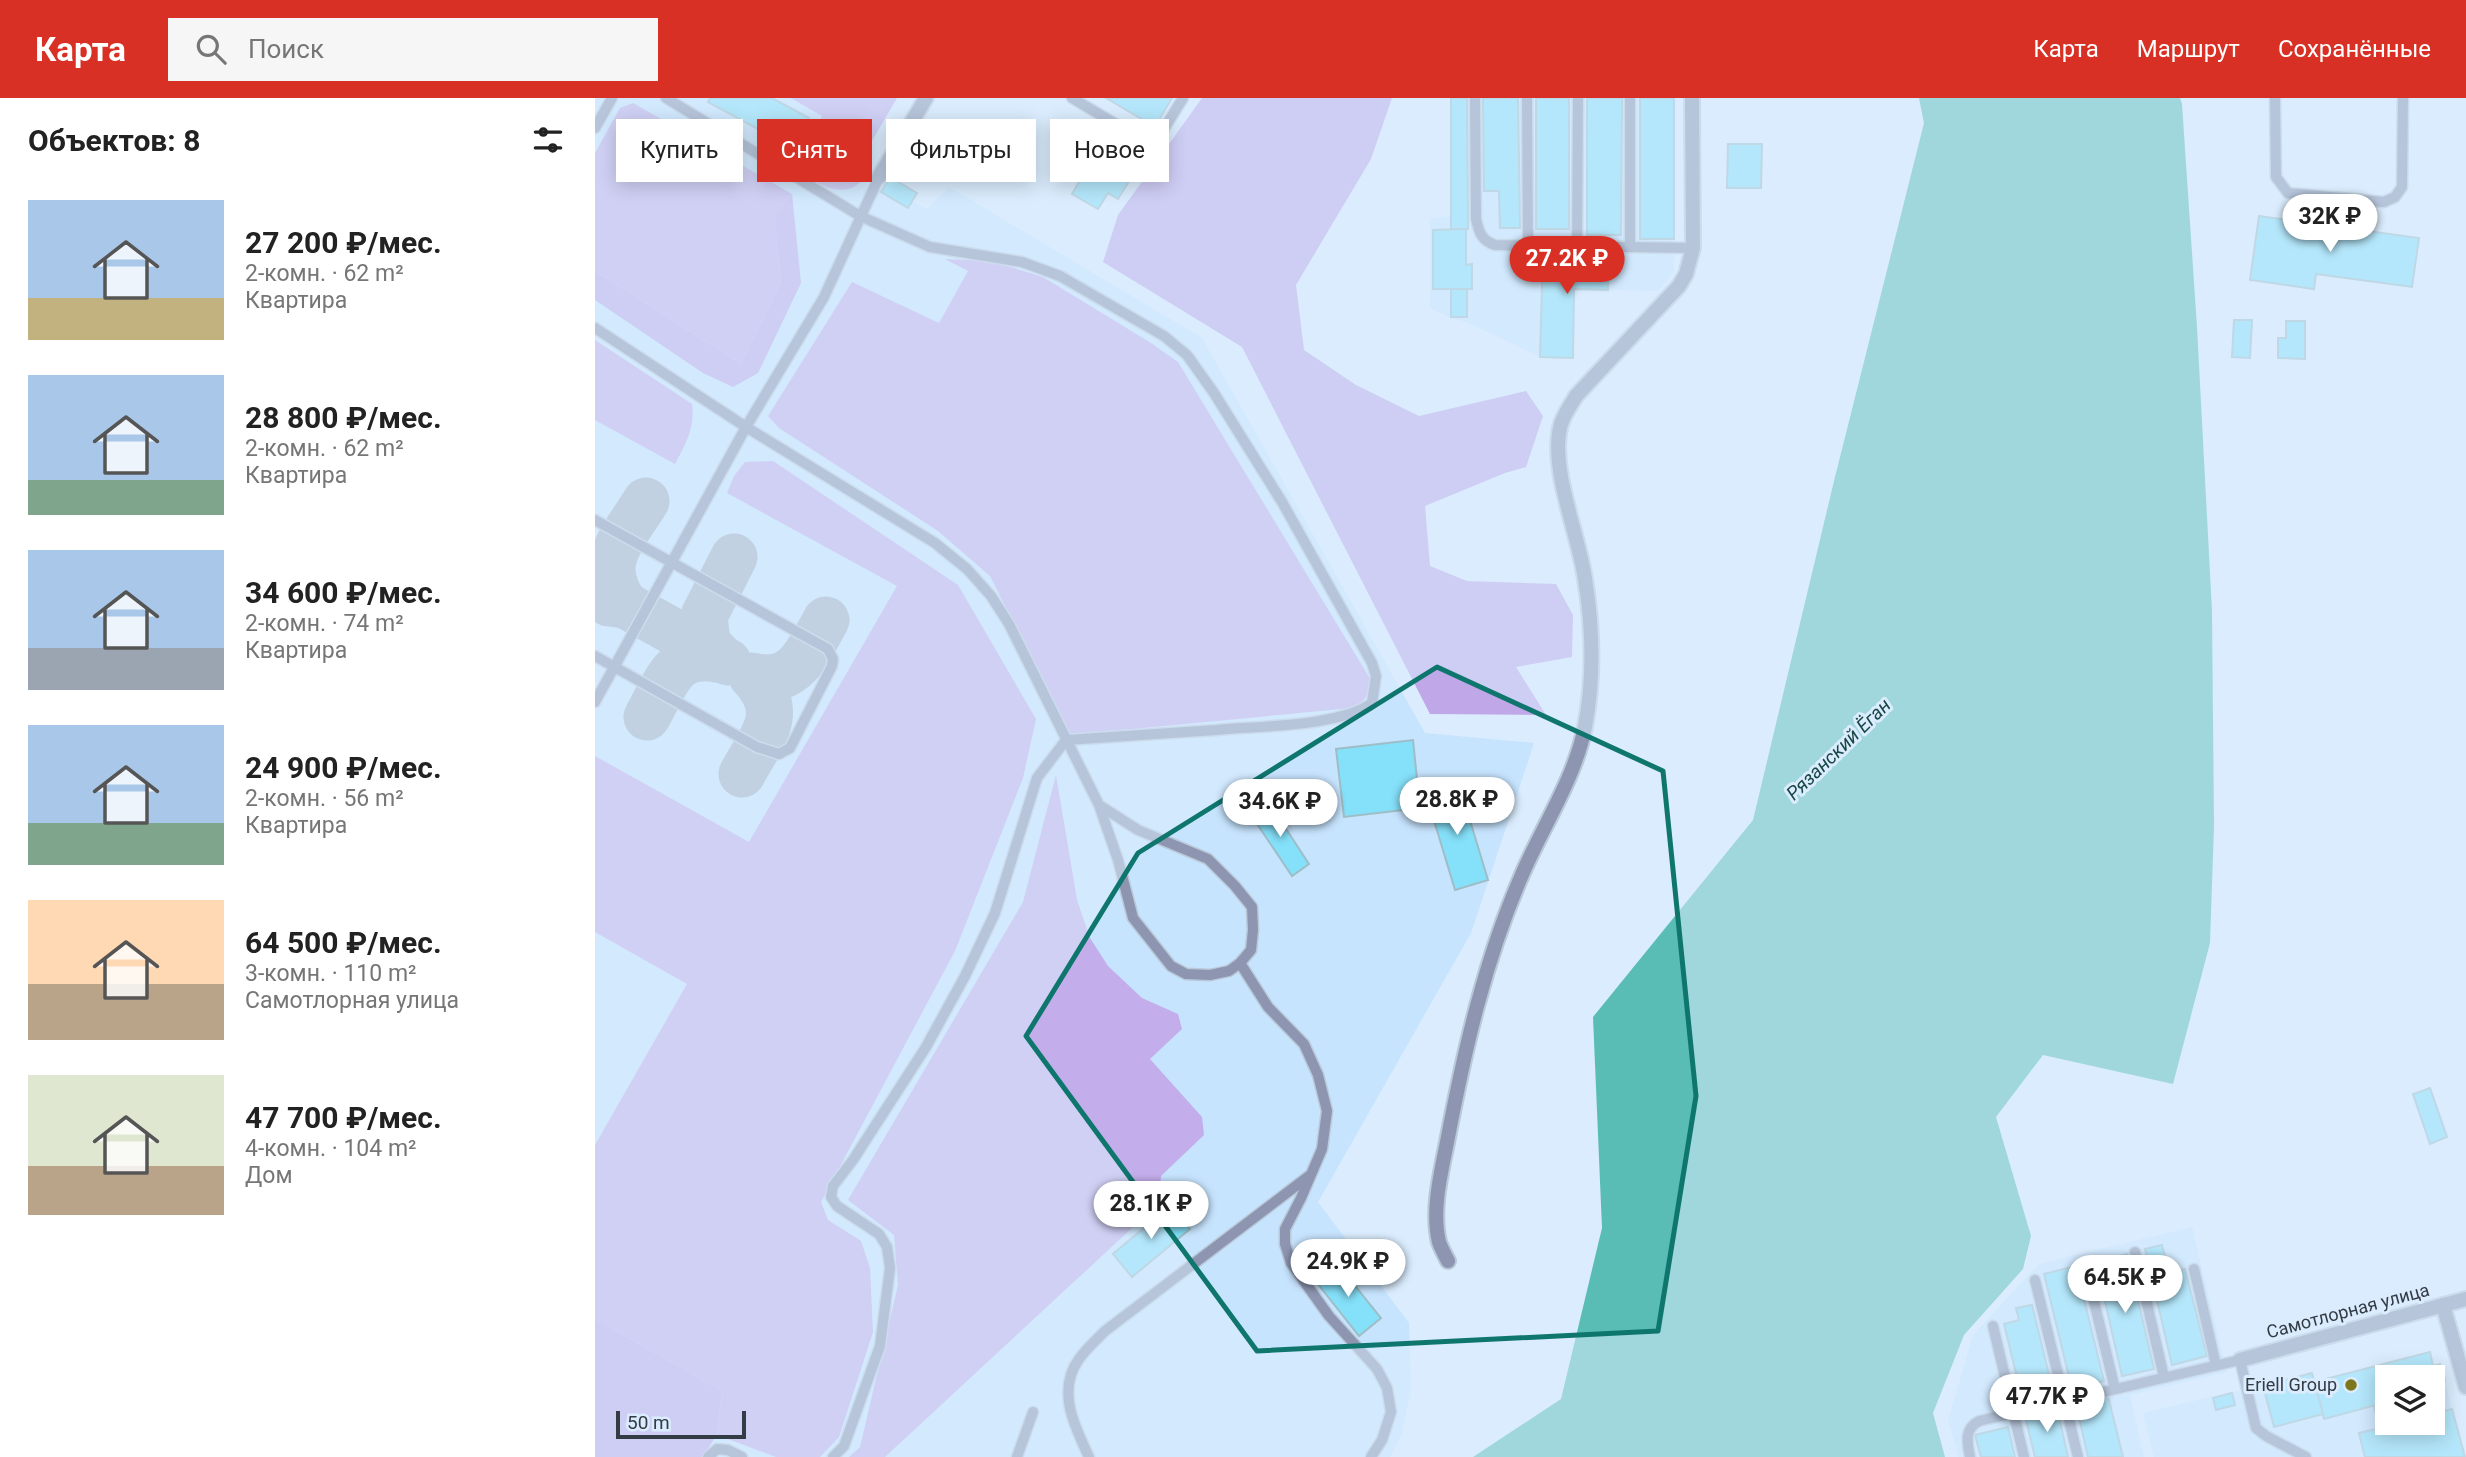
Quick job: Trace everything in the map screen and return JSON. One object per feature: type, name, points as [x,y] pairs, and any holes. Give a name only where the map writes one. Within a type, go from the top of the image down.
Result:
[{"type":"street","points":[[879,177],[926,98]]},
{"type":"street","points":[[1448,1261],[1439,1242],[1437,1220],[1440,1178],[1471,1027],[1493,952],[1521,877],[1575,762],[1591,687],[1591,634],[1587,589],[1559,465],[1559,432],[1565,415],[1577,396],[1679,286],[1686,274],[1693,248],[1692,98]]},
{"type":"street","name":"Самотлорная улица","points":[[2239,1360],[2466,1299]]},
{"type":"street","points":[[2443,1305],[2466,1387]]},
{"type":"lane","points":[[595,128],[612,98]]},
{"type":"lane","points":[[666,98],[860,216],[930,247],[1022,262],[1060,276],[1164,336],[1187,355],[1282,502],[1373,663],[1376,676],[1372,703],[1361,711],[1339,718],[1066,740],[1037,778],[995,913],[965,976],[926,1047],[853,1160],[833,1186],[831,1197],[837,1206],[879,1234],[887,1247],[890,1268],[880,1346],[844,1446],[833,1457]]},
{"type":"lane","points":[[1072,98],[1146,142],[1153,142],[1157,140],[1183,98]]},
{"type":"lane","points":[[1475,98],[1476,219],[1479,232],[1485,241],[1495,245],[1693,248]]},
{"type":"lane","points":[[1527,98],[1528,246]]},
{"type":"lane","points":[[1577,247],[1578,98]]},
{"type":"lane","points":[[1629,98],[1630,247]]},
{"type":"lane","points":[[2275,98],[2275,168],[2280,186],[2288,193],[2384,202],[2395,197],[2402,187],[2403,98]]},
{"type":"lane","points":[[595,702],[746,427],[824,297],[879,177]]},
{"type":"lane","points":[[595,328],[746,427],[935,543],[967,569],[992,596],[1009,624],[1099,805],[1118,860],[1133,918],[1171,966],[1186,974],[1210,975],[1229,971],[1240,962],[1251,950],[1252,908],[1235,886],[1208,859],[1138,830],[1099,805]]},
{"type":"lane","points":[[595,520],[828,649],[832,654],[832,666],[790,748],[779,754],[757,747],[595,656]]},
{"type":"lane","points":[[1240,962],[1268,1007],[1304,1044],[1318,1075],[1327,1111],[1322,1149],[1285,1229],[1285,1244],[1291,1263],[1329,1316],[1377,1369],[1387,1388],[1391,1412],[1382,1440],[1371,1457]]},
{"type":"lane","points":[[1089,1457],[1070,1414],[1069,1383],[1077,1361],[1104,1331],[1311,1175]]},
{"type":"lane","points":[[2135,1252],[2164,1377]]},
{"type":"lane","points":[[2085,1265],[2115,1389]]},
{"type":"lane","points":[[2194,1269],[2216,1366]]},
{"type":"lane","points":[[2035,1280],[2078,1457]]},
{"type":"lane","points":[[1993,1326],[2024,1457]]},
{"type":"lane","points":[[1970,1457],[1967,1443],[1971,1425],[1979,1420],[2239,1360],[2256,1428],[2306,1457]]},
{"type":"lane","points":[[1017,1457],[1033,1412]]},
{"type":"lane","points":[[708,1457],[717,1449],[728,1450],[742,1457]]},
{"type":"highlighted area","points":[[1437,667],[1663,771],[1696,1096],[1658,1331],[1257,1351],[1026,1036],[1138,853]]},
{"type":"shaded area","points":[[595,98],[897,98],[872,141],[872,119],[757,119],[757,182],[872,182],[872,172],[886,182],[898,182],[917,193],[912,201],[927,209],[949,187],[1202,338],[1425,733],[1534,743],[1471,933],[1318,1202],[1409,1323],[1411,1391],[1401,1436],[1390,1457],[595,1457]]},
{"type":"shaded area","points":[[791,98],[897,98],[872,141],[872,119],[820,119],[822,116]]},
{"type":"shaded area","points":[[1202,98],[1392,98],[1371,159],[1296,285],[1304,350],[1356,385],[1419,416],[1526,391],[1543,416],[1526,467],[1425,506],[1430,566],[1467,581],[1556,584],[1573,615],[1572,657],[1516,667],[1546,715],[1430,714],[1242,347],[1103,262],[1118,215],[1142,182],[1169,182],[1169,144]]},
{"type":"shaded area","points":[[1451,98],[1674,98],[1674,272],[1658,291],[1574,289],[1573,358],[1540,357],[1467,322],[1430,308],[1430,218],[1451,217]]},
{"type":"shaded area","points":[[633,103],[661,119],[616,119],[616,182],[743,182],[743,166],[757,174],[757,182],[771,182],[792,194],[774,217],[781,282],[741,364],[595,271],[595,153],[620,108]]},
{"type":"shaded area","points":[[817,182],[860,182],[843,190]]},
{"type":"shaded area","points":[[792,194],[801,283],[758,373],[733,387],[703,373],[595,300],[595,271],[741,364],[781,282],[774,217]]},
{"type":"shaded area","points":[[945,259],[991,261],[1043,277],[1178,362],[1369,677],[1368,692],[1361,702],[1352,708],[1070,735],[990,576],[938,531],[779,428],[768,416],[852,282],[939,323],[968,271]]},
{"type":"shaded area","points":[[595,340],[692,404],[691,428],[675,464],[595,420]]},
{"type":"shaded area","points":[[773,461],[958,585],[1036,719],[1023,778],[955,951],[821,1202],[828,1220],[861,1241],[870,1268],[873,1332],[839,1437],[820,1457],[776,1457],[717,1435],[722,1391],[595,1319],[595,1145],[687,984],[595,932],[595,756],[749,842],[897,586],[727,493],[734,476],[745,462]]},
{"type":"shaded area","points":[[1056,775],[1077,900],[1090,938],[1108,966],[1142,998],[1178,1014],[1182,1029],[1150,1059],[1202,1117],[1204,1135],[1161,1176],[1159,1203],[885,1457],[849,1457],[860,1447],[898,1285],[894,1235],[848,1200],[1023,902]]},
{"type":"shaded area","points":[[2192,1227],[2227,1372],[2130,1395],[2144,1457],[1959,1457],[1948,1421],[1973,1335],[2039,1264]]},
{"type":"shaded area","points":[[595,1319],[722,1391],[717,1435],[702,1457],[595,1457]]},
{"type":"shaded area","name":"Eriell Group","points":[[2430,1352],[2433,1365],[2380,1365]]},
{"type":"shaded area","name":"Eriell Group","points":[[2375,1366],[2375,1435],[2445,1435],[2445,1383],[2465,1457],[2154,1457],[2143,1413],[2312,1373],[2315,1382]]},
{"type":"water","name":"Рязанский Ёган","points":[[1919,98],[2180,98],[2182,104],[2212,611],[2214,826],[2210,943],[2173,1084],[2043,1055],[1996,1117],[2031,1236],[2023,1269],[1964,1335],[1933,1413],[1945,1457],[1473,1457],[1561,1399],[1602,1228],[1593,1017],[1753,820],[1834,481],[1924,123]]},
{"type":"building","points":[[710,98],[772,98],[809,118],[757,119],[757,129],[708,102]]},
{"type":"building","points":[[1106,98],[1172,98],[1160,119],[1141,119]]},
{"type":"building","points":[[1451,98],[1467,98],[1468,229],[1451,229]]},
{"type":"building","points":[[1483,98],[1518,98],[1520,228],[1500,228],[1499,191],[1484,191]]},
{"type":"building","points":[[1536,98],[1569,98],[1569,229],[1536,229]]},
{"type":"building","points":[[1587,98],[1622,98],[1621,235],[1587,235]]},
{"type":"building","points":[[1640,98],[1674,98],[1674,239],[1640,239]]},
{"type":"building","points":[[1728,144],[1762,144],[1761,188],[1727,188]]},
{"type":"building","points":[[887,182],[898,182],[917,193],[908,208],[881,192]]},
{"type":"building","points":[[1079,182],[1128,182],[1118,199],[1108,193],[1098,209],[1072,194]]},
{"type":"building","points":[[2259,216],[2419,238],[2412,287],[2316,274],[2314,289],[2250,280]]},
{"type":"building","points":[[1466,229],[1466,265],[1472,264],[1472,289],[1433,289],[1433,230]]},
{"type":"building","points":[[1543,252],[1609,254],[1608,290],[1574,289],[1573,358],[1540,357]]},
{"type":"building","points":[[1451,289],[1467,289],[1467,317],[1451,317]]},
{"type":"building","points":[[2234,320],[2252,320],[2250,358],[2232,357]]},
{"type":"building","points":[[2286,321],[2305,321],[2305,359],[2278,358],[2278,338],[2286,338]]},
{"type":"building","points":[[1413,740],[1420,808],[1344,817],[1336,749]]},
{"type":"building","points":[[1459,784],[1488,880],[1455,890],[1426,794]]},
{"type":"building","points":[[1269,803],[1309,864],[1292,876],[1251,815]]},
{"type":"building","points":[[2430,1088],[2447,1137],[2430,1144],[2413,1094]]},
{"type":"building","points":[[1170,1206],[1190,1229],[1132,1277],[1113,1254]]},
{"type":"building","points":[[2162,1245],[2169,1273],[2185,1269],[2207,1356],[2172,1365],[2145,1249]]},
{"type":"building","points":[[2127,1254],[2154,1369],[2122,1376],[2096,1262]]},
{"type":"building","points":[[1336,1262],[1381,1318],[1359,1336],[1314,1279]]},
{"type":"building","points":[[2076,1266],[2104,1381],[2072,1389],[2044,1274]]},
{"type":"building","points":[[2032,1305],[2054,1395],[2023,1402],[2004,1324],[2019,1320],[2016,1308]]},
{"type":"building","name":"Eriell Group","points":[[2430,1352],[2433,1365],[2380,1365]]},
{"type":"building","name":"Eriell Group","points":[[2375,1366],[2375,1405],[2324,1419],[2314,1382]]},
{"type":"building","points":[[2312,1373],[2323,1414],[2274,1427],[2263,1386]]},
{"type":"building","points":[[2232,1393],[2235,1405],[2216,1410],[2213,1398]]},
{"type":"building","points":[[2108,1396],[2123,1457],[2088,1457],[2076,1404]]},
{"type":"building","points":[[2057,1408],[2068,1457],[2035,1457],[2025,1416]]},
{"type":"building","points":[[2452,1409],[2465,1457],[2365,1457],[2359,1433],[2375,1429],[2375,1435],[2445,1435],[2445,1411]]},
{"type":"building","points":[[2008,1427],[2015,1457],[1981,1457],[1975,1435]]},
{"type":"taxiway","points":[[609,603],[625,605],[616,590],[612,563],[621,539],[646,501]]},
{"type":"taxiway","points":[[647,717],[667,680],[683,663],[706,658],[723,660],[707,643],[704,616],[734,557]]},
{"type":"taxiway","points":[[595,588],[728,662]]},
{"type":"taxiway","points":[[742,774],[768,725],[768,702],[752,676],[767,678],[790,672],[806,655],[826,620]]},
{"type":"place","name":"Eriell Group","points":[[2351,1385]]}]
